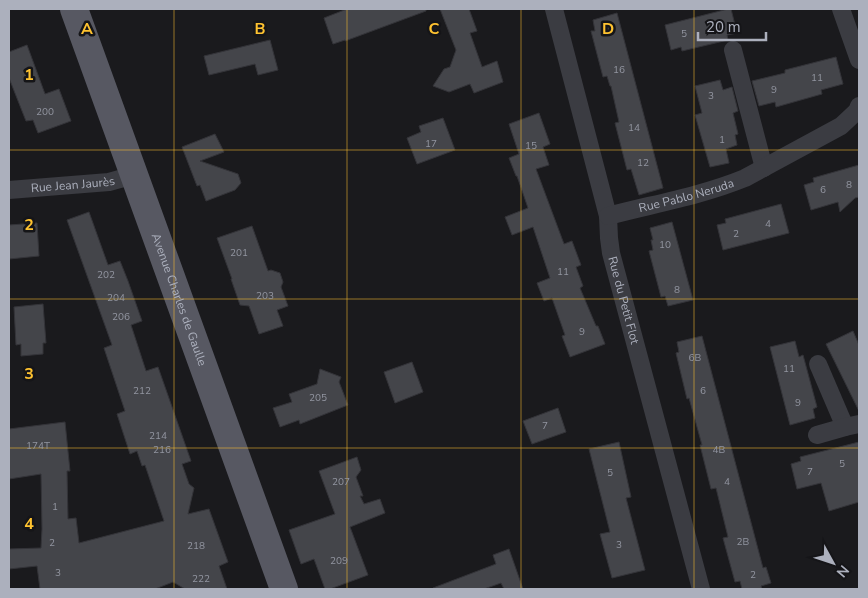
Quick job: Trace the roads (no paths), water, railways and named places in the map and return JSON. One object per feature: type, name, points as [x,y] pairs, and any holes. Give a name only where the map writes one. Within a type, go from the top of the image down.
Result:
[{"type":"main road","name":"Avenue Charles de Gaulle","points":[[57,9],[126,178],[284,589]]},
{"type":"main road","name":"Avenue Charles de Gaulle","points":[[74,9],[126,178],[265,589]]},
{"type":"street","name":"Rue du Petit Flot","points":[[554,9],[608,216],[611,253],[701,589]]},
{"type":"street","points":[[841,9],[859,60]]},
{"type":"street","points":[[734,50],[764,168]]},
{"type":"street","name":"Rue Pablo Neruda","points":[[608,216],[728,185],[745,178],[841,126],[857,111],[859,106]]},
{"type":"street","name":"Rue Jean Jaurès","points":[[9,190],[96,184],[126,178]]},
{"type":"street","points":[[817,435],[852,425],[818,364]]}]
